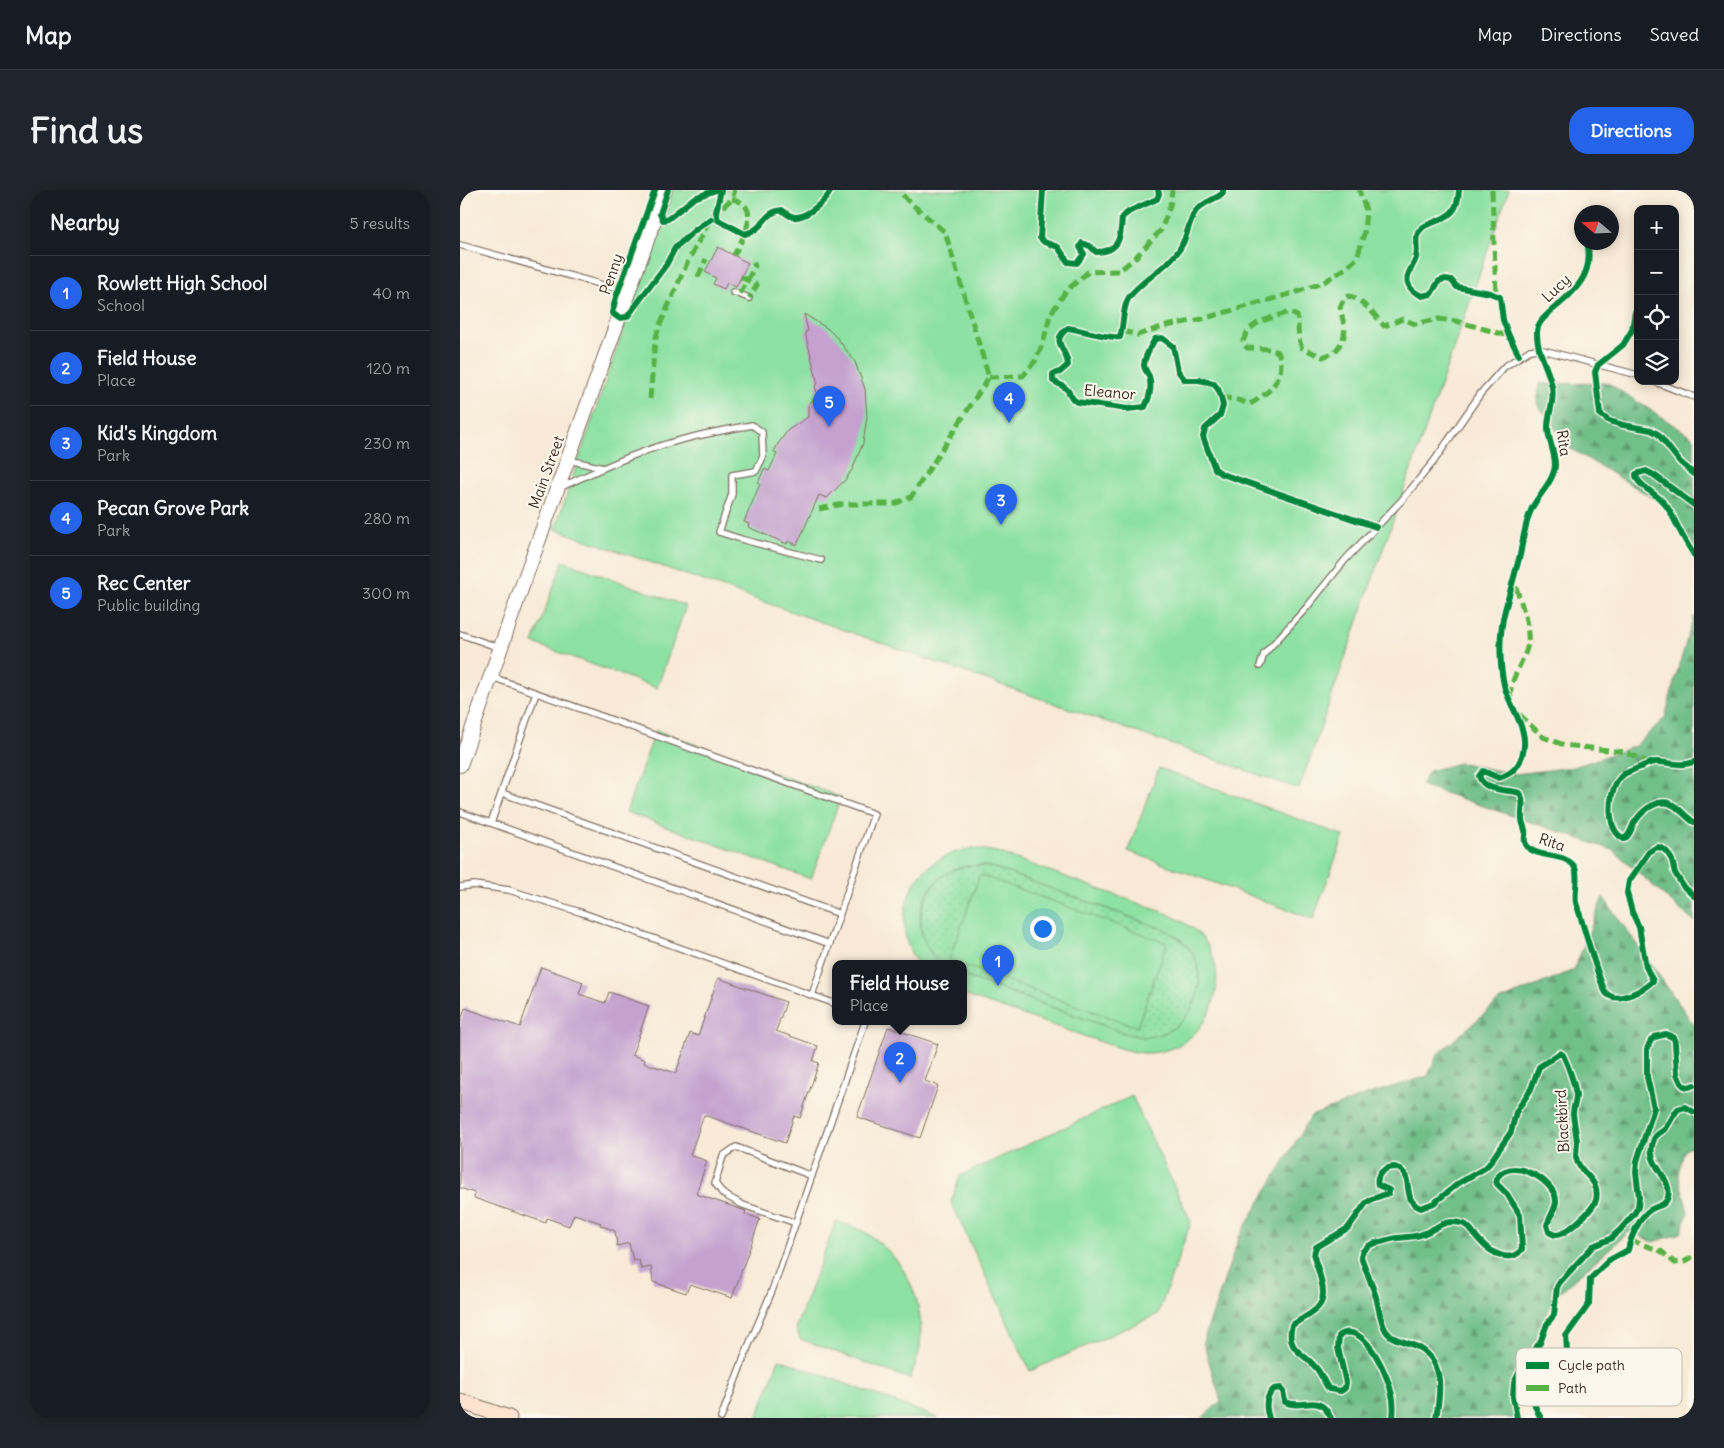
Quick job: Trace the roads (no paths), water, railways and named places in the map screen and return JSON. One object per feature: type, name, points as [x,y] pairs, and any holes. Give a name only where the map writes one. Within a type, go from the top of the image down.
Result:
[{"type":"main road","points":[[460,1400],[509,1418]]},
{"type":"street","name":"Main Street","points":[[460,765],[500,648],[665,190]]},
{"type":"lane","points":[[460,245],[628,292]]},
{"type":"lane","points":[[733,292],[749,298]]},
{"type":"lane","points":[[1260,666],[1264,654],[1307,607],[1345,560],[1402,500],[1434,461],[1481,393],[1504,367],[1530,350],[1539,349],[1634,374]]},
{"type":"lane","points":[[1663,385],[1694,398]]},
{"type":"lane","points":[[557,489],[639,453],[690,437],[752,425],[762,432],[763,457],[756,471],[732,475],[732,494],[719,532],[821,560]]},
{"type":"lane","points":[[568,460],[603,468]]},
{"type":"lane","points":[[460,634],[500,648]]},
{"type":"lane","points":[[491,676],[874,814],[812,995]]},
{"type":"lane","points":[[491,823],[536,692]]},
{"type":"lane","points":[[502,793],[840,914]]},
{"type":"lane","points":[[460,812],[830,944]]},
{"type":"lane","points":[[460,887],[474,885],[509,890],[580,912],[832,1002]]},
{"type":"lane","points":[[721,1418],[772,1291],[865,1025]]},
{"type":"lane","points":[[796,1223],[743,1205],[723,1194],[715,1183],[723,1156],[736,1147],[812,1176]]},
{"type":"place","name":"Pecan Grove Park","points":[[1009,423]]},
{"type":"place","name":"Rec Center","points":[[829,427]]},
{"type":"place","name":"Kid's Kingdom","points":[[1001,525]]},
{"type":"place","name":"Rowlett High School","points":[[998,986]]},
{"type":"place","name":"Field House","points":[[900,1083]]}]
